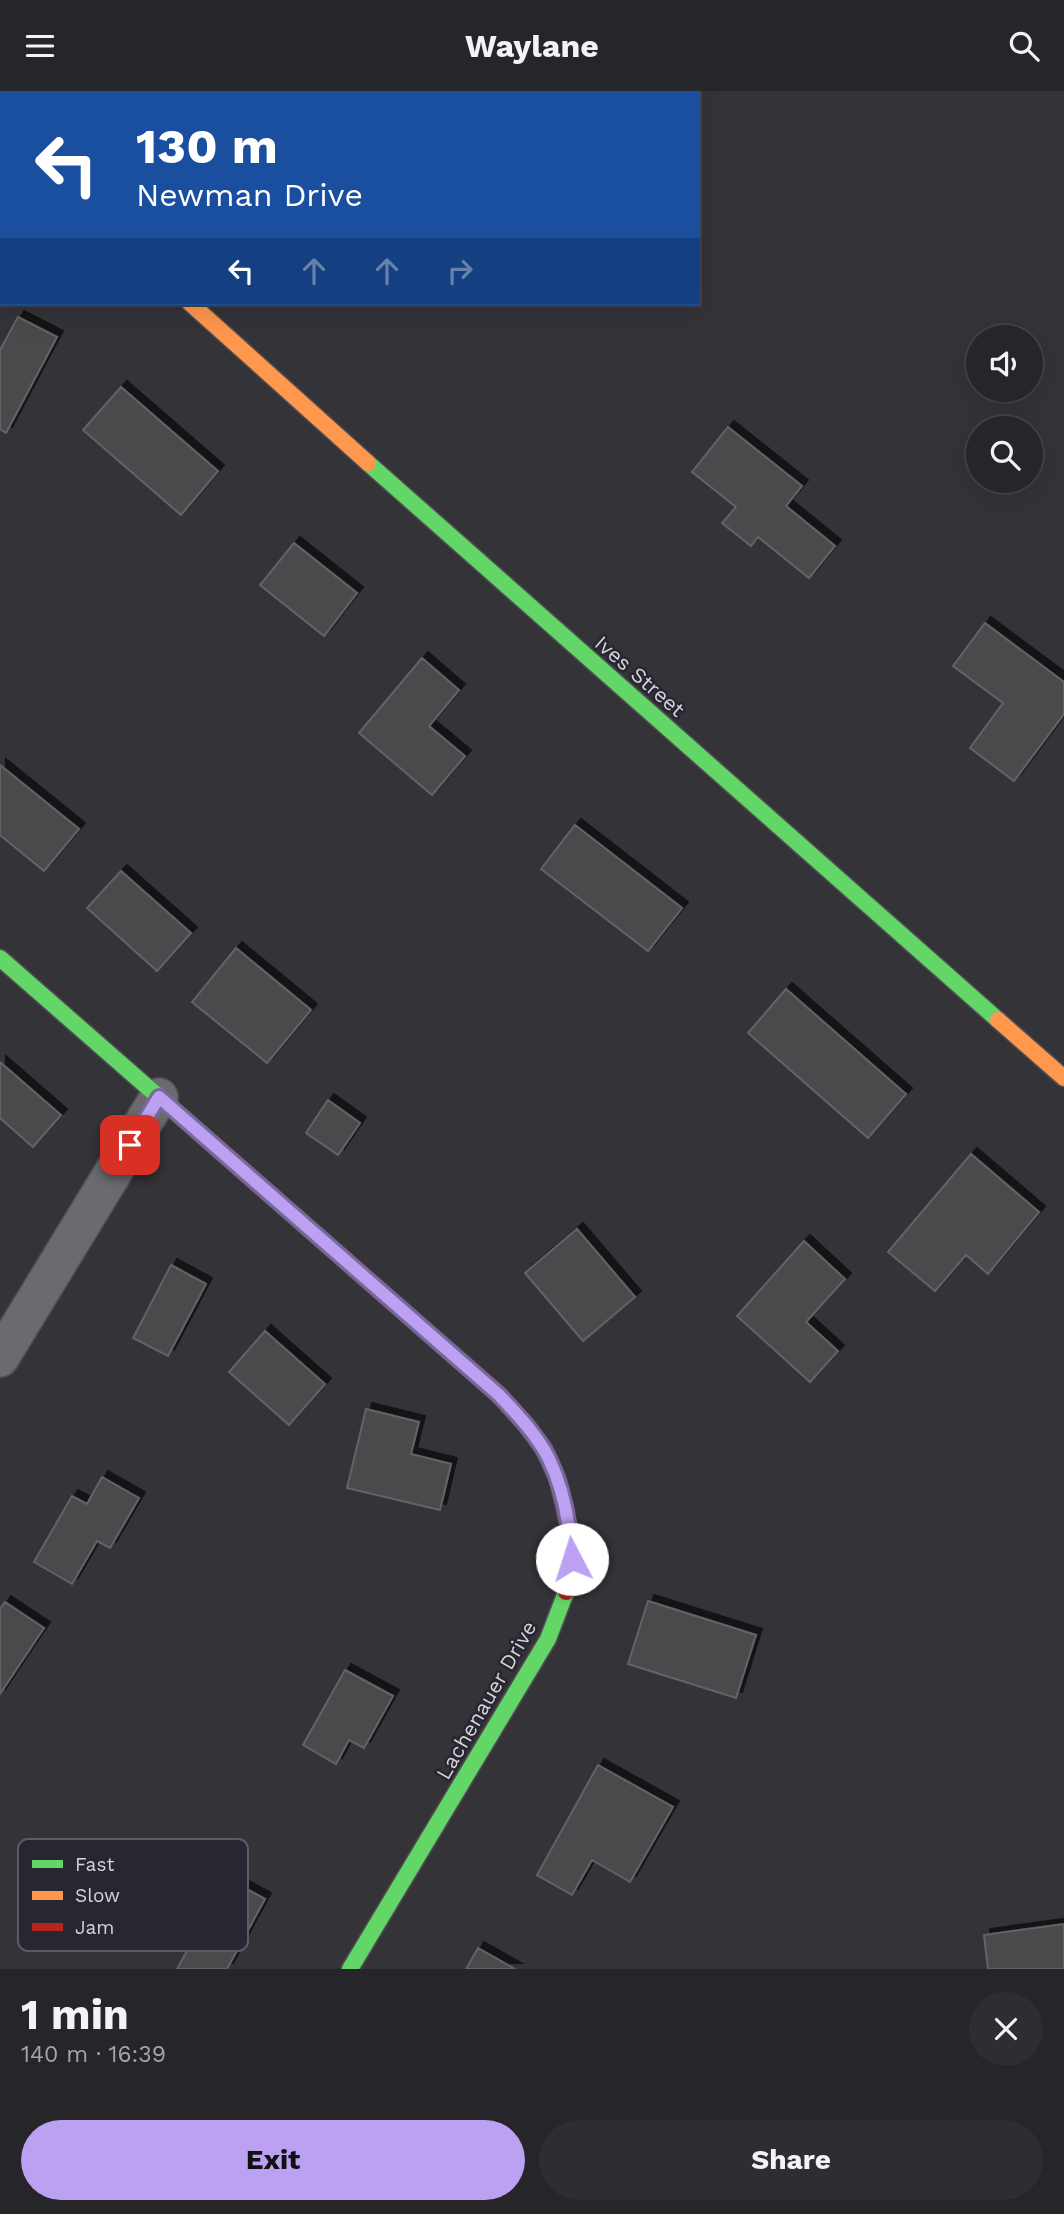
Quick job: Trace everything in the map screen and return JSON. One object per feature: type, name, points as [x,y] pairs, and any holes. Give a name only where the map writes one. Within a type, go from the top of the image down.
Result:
[{"type":"street","name":"Ives Street","points":[[192,305],[403,495],[1064,1078]]},
{"type":"street","name":"Lachenauer Drive","points":[[0,958],[499,1395],[528,1427],[549,1459],[569,1521],[572,1559],[561,1611],[548,1639],[350,1969]]},
{"type":"street","points":[[0,1358],[159,1097]]},
{"type":"building","points":[[18,317],[57,337],[6,433],[0,429],[0,350]]},
{"type":"building","points":[[121,387],[218,471],[181,515],[83,430]]},
{"type":"building","points":[[728,427],[802,486],[786,506],[835,546],[809,578],[758,537],[751,546],[722,523],[736,507],[692,472]]},
{"type":"building","points":[[294,543],[357,593],[324,636],[260,585]]},
{"type":"building","points":[[985,623],[1064,682],[1064,714],[1014,781],[970,748],[1003,703],[953,666]]},
{"type":"building","points":[[422,658],[459,690],[429,726],[465,756],[432,795],[359,733]]},
{"type":"building","points":[[0,765],[79,829],[44,871],[0,835]]},
{"type":"building","points":[[575,825],[682,908],[648,951],[541,869]]},
{"type":"building","points":[[121,871],[191,933],[157,971],[87,908]]},
{"type":"building","points":[[236,948],[311,1010],[267,1063],[192,1002]]},
{"type":"building","points":[[786,989],[906,1094],[868,1138],[748,1033]]},
{"type":"building","points":[[0,1062],[61,1115],[33,1147],[0,1118]]},
{"type":"building","points":[[328,1100],[360,1123],[338,1155],[306,1133]]},
{"type":"building","points":[[971,1154],[1039,1212],[988,1274],[966,1255],[935,1291],[888,1252]]},
{"type":"building","points":[[577,1229],[635,1297],[583,1341],[525,1273]]},
{"type":"building","points":[[804,1241],[845,1279],[806,1322],[838,1351],[810,1382],[737,1316]]},
{"type":"building","points":[[171,1265],[206,1284],[168,1356],[133,1338]]},
{"type":"building","points":[[265,1331],[325,1384],[289,1425],[229,1372]]},
{"type":"building","points":[[366,1409],[419,1422],[411,1454],[451,1464],[440,1510],[347,1488]]},
{"type":"building","points":[[102,1477],[139,1498],[110,1548],[97,1541],[72,1584],[34,1562],[72,1496],[87,1504]]},
{"type":"building","points":[[648,1601],[756,1635],[736,1698],[628,1664]]},
{"type":"building","points":[[5,1602],[44,1628],[0,1694],[0,1609]]},
{"type":"building","points":[[345,1670],[393,1696],[364,1748],[349,1740],[336,1764],[303,1745]]},
{"type":"building","points":[[598,1765],[673,1807],[630,1882],[592,1860],[572,1895],[537,1875]]},
{"type":"building","points":[[248,1890],[265,1899],[248,1930]]},
{"type":"building","points":[[1064,1924],[1064,1969],[988,1969],[984,1935]]},
{"type":"building","points":[[478,1948],[515,1969],[466,1969]]},
{"type":"building","points":[[187,1951],[237,1951],[227,1969],[177,1969]]},
{"type":"traffic: fast","points":[[368,463],[998,1020]]},
{"type":"traffic: fast","points":[[0,958],[387,1297]]},
{"type":"traffic: fast","points":[[350,1969],[548,1639],[566,1592]]},
{"type":"traffic: slow","points":[[192,305],[368,463]]},
{"type":"traffic: slow","points":[[998,1020],[1064,1078]]},
{"type":"traffic: jam","points":[[387,1297],[499,1395],[544,1449],[558,1480],[570,1533],[571,1567],[566,1592]]},
{"type":"route","points":[[130,1145],[159,1097],[499,1395],[528,1427],[549,1459],[569,1521],[572,1559]]}]
